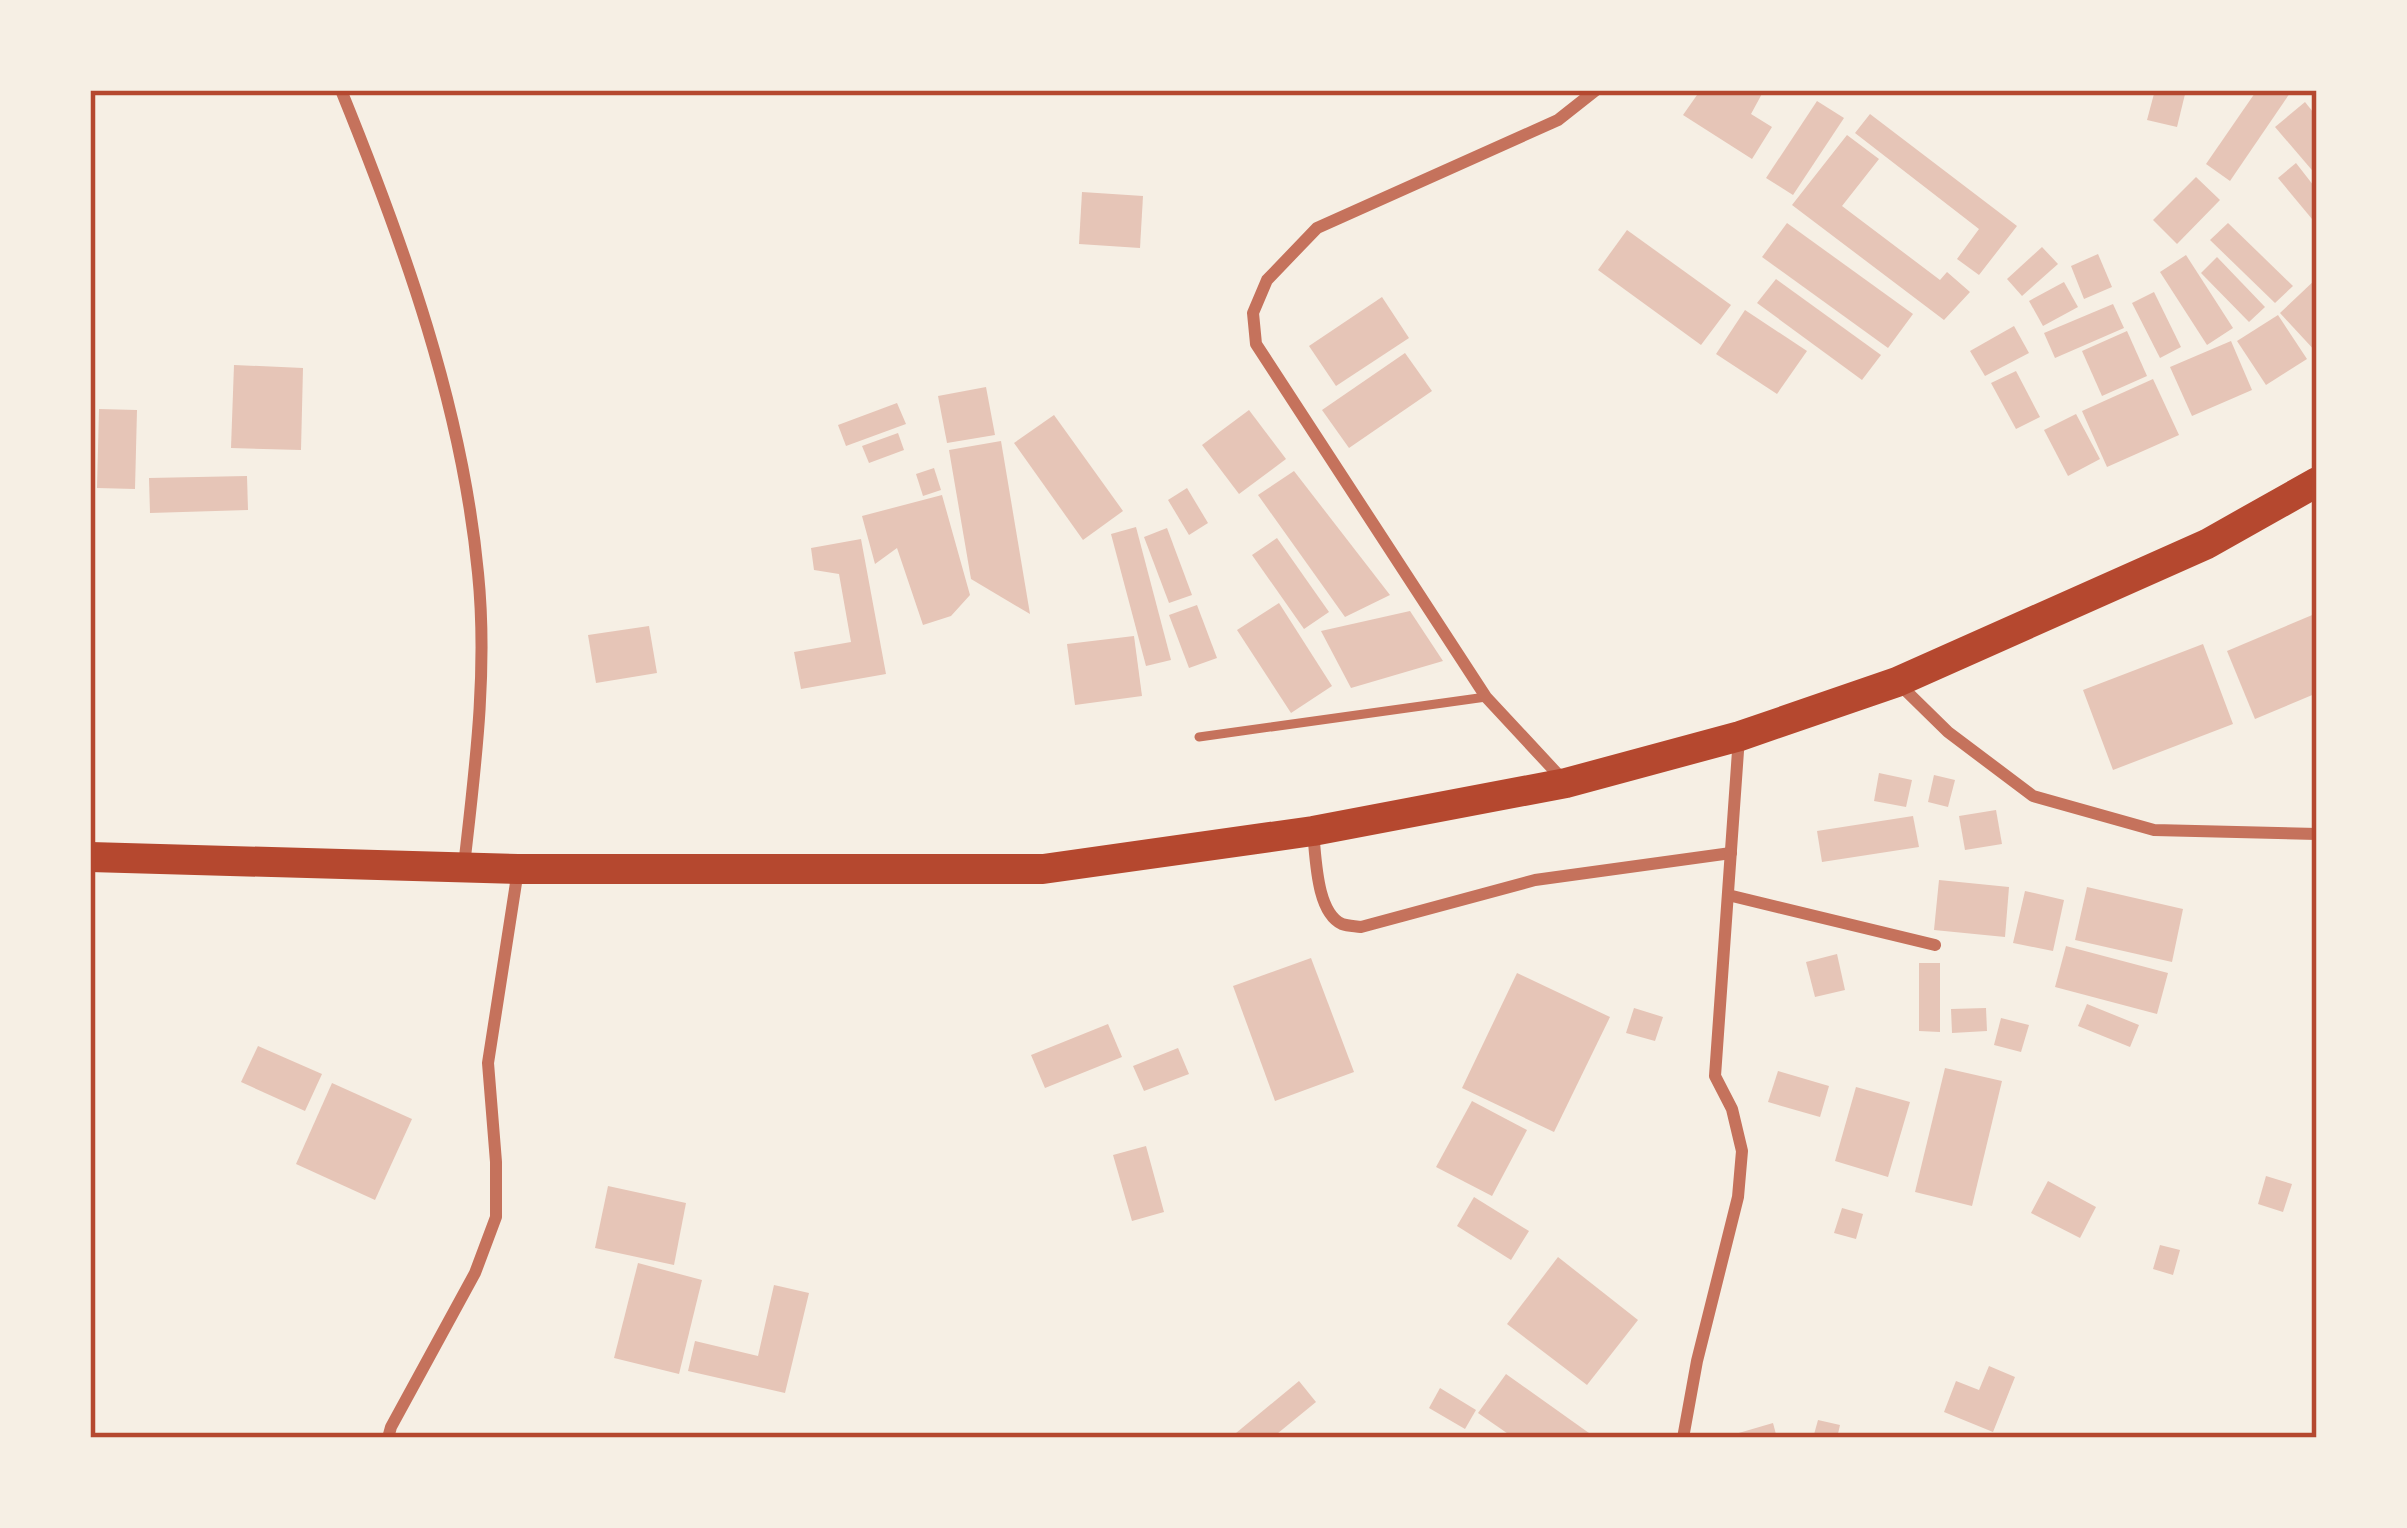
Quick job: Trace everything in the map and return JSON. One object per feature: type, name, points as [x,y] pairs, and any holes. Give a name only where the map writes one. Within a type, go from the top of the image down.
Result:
[{"type":"main road","points":[[90,856],[518,869],[1043,869],[1312,831],[1566,783],[1740,736],[1897,682],[2207,544],[2317,482]]},
{"type":"street","points":[[341,90],[391,213],[454,418],[479,574],[481,705],[464,867]]},
{"type":"street","points":[[1566,783],[1486,697],[1256,344],[1253,314],[1267,280],[1317,228],[1558,120],[1596,90]]},
{"type":"street","points":[[1897,682],[1948,732],[2033,796],[2154,830],[2317,834]]},
{"type":"street","points":[[1683,1438],[1738,1197],[1742,1151],[1732,1109],[1715,1076],[1740,736]]},
{"type":"street","points":[[1312,831],[1327,912],[1342,924],[1361,927],[1534,880],[1731,854]]},
{"type":"street","points":[[388,1438],[476,1273],[496,1217],[488,1064],[518,869]]},
{"type":"street","points":[[1728,895],[1936,945]]},
{"type":"lane","points":[[1199,737],[1486,697]]},
{"type":"building","points":[[1688,90],[1764,90],[1751,114],[1772,127],[1752,159],[1683,115],[1697,95]]},
{"type":"building","points":[[2155,90],[2186,90],[2177,127],[2147,120]]},
{"type":"building","points":[[2257,90],[2290,93],[2230,181],[2206,164]]},
{"type":"building","points":[[1817,101],[1844,118],[1793,195],[1766,178]]},
{"type":"building","points":[[2305,102],[2317,117],[2317,176],[2275,127]]},
{"type":"building","points":[[1870,114],[2017,226],[1979,275],[1957,259],[1979,229],[1855,133]]},
{"type":"building","points":[[1847,135],[1879,159],[1842,206],[1940,280],[1947,272],[1970,292],[1944,320],[1792,205]]},
{"type":"building","points":[[2296,163],[2317,190],[2317,225],[2278,178]]},
{"type":"building","points":[[2196,177],[2220,200],[2177,244],[2153,220]]},
{"type":"building","points":[[1082,192],[1143,196],[1140,248],[1079,244]]},
{"type":"building","points":[[1787,223],[1913,314],[1888,348],[1762,257]]},
{"type":"building","points":[[2228,223],[2293,286],[2275,303],[2210,240]]},
{"type":"building","points":[[1627,230],[1731,305],[1701,345],[1598,270]]},
{"type":"building","points":[[2042,247],[2058,264],[2022,296],[2007,279]]},
{"type":"building","points":[[2098,254],[2112,287],[2084,299],[2071,266]]},
{"type":"building","points":[[2186,255],[2233,328],[2207,345],[2160,272]]},
{"type":"building","points":[[2217,257],[2265,307],[2249,322],[2201,273]]},
{"type":"building","points":[[2317,278],[2317,353],[2280,313]]},
{"type":"building","points":[[1776,279],[1881,355],[1862,380],[1757,303]]},
{"type":"building","points":[[2064,282],[2078,307],[2043,326],[2029,301]]},
{"type":"building","points":[[2154,292],[2181,347],[2160,358],[2132,303]]},
{"type":"building","points":[[1382,297],[1409,338],[1336,386],[1309,346]]},
{"type":"building","points":[[2113,304],[2124,328],[2055,358],[2044,333]]},
{"type":"building","points":[[1745,310],[1807,351],[1777,394],[1716,354]]},
{"type":"building","points":[[2278,315],[2307,359],[2266,385],[2237,341]]},
{"type":"building","points":[[2014,326],[2029,353],[1985,376],[1970,351]]},
{"type":"building","points":[[2127,331],[2147,376],[2102,396],[2082,351]]},
{"type":"building","points":[[2231,341],[2252,390],[2192,416],[2170,367]]},
{"type":"building","points":[[1405,353],[1432,391],[1349,448],[1322,410]]},
{"type":"building","points":[[234,365],[303,368],[301,450],[231,448]]},
{"type":"building","points":[[2016,371],[2040,417],[2016,429],[1991,383]]},
{"type":"building","points":[[2153,379],[2179,435],[2107,467],[2082,411]]},
{"type":"building","points":[[986,387],[995,435],[947,443],[938,396]]},
{"type":"building","points":[[897,403],[906,424],[846,446],[838,425]]},
{"type":"building","points":[[99,409],[137,410],[135,489],[97,488]]},
{"type":"building","points":[[1249,410],[1286,459],[1239,494],[1202,445]]},
{"type":"building","points":[[2076,414],[2100,459],[2068,476],[2044,430]]},
{"type":"building","points":[[1054,415],[1123,511],[1083,540],[1014,443]]},
{"type":"building","points":[[898,433],[904,450],[869,463],[862,446]]},
{"type":"building","points":[[1001,441],[1030,614],[971,579],[949,450]]},
{"type":"building","points":[[934,468],[941,490],[923,496],[916,474]]},
{"type":"building","points":[[1294,471],[1390,595],[1345,617],[1258,495]]},
{"type":"building","points":[[247,476],[248,510],[150,513],[149,478]]},
{"type":"building","points":[[1187,488],[1208,523],[1189,535],[1168,500]]},
{"type":"building","points":[[942,495],[970,595],[951,616],[923,625],[897,548],[875,564],[862,516]]},
{"type":"building","points":[[1136,527],[1171,660],[1146,666],[1111,534]]},
{"type":"building","points":[[1167,528],[1192,595],[1169,603],[1144,537]]},
{"type":"building","points":[[1277,538],[1329,612],[1304,629],[1252,555]]},
{"type":"building","points":[[861,539],[886,674],[801,689],[794,652],[851,642],[839,574],[814,570],[811,548]]},
{"type":"building","points":[[1279,603],[1332,686],[1291,713],[1237,630]]},
{"type":"building","points":[[1197,605],[1217,658],[1189,668],[1169,615]]},
{"type":"building","points":[[1410,611],[1443,661],[1351,688],[1321,631]]},
{"type":"building","points":[[2317,613],[2317,693],[2255,719],[2227,651]]},
{"type":"building","points":[[649,626],[657,673],[596,683],[588,635]]},
{"type":"building","points":[[1134,636],[1142,696],[1075,705],[1067,644]]},
{"type":"building","points":[[2203,644],[2233,724],[2113,770],[2083,690]]},
{"type":"building","points":[[1879,773],[1912,780],[1906,807],[1874,801]]},
{"type":"building","points":[[1934,775],[1955,780],[1948,807],[1928,802]]},
{"type":"building","points":[[1996,810],[2002,844],[1965,850],[1959,816]]},
{"type":"building","points":[[1913,816],[1919,847],[1822,862],[1817,831]]},
{"type":"building","points":[[1939,880],[2009,887],[2005,937],[1934,930]]},
{"type":"building","points":[[2087,887],[2183,909],[2172,962],[2075,940]]},
{"type":"building","points":[[2025,891],[2064,900],[2053,951],[2013,943]]},
{"type":"building","points":[[2066,946],[2168,973],[2157,1014],[2055,987]]},
{"type":"building","points":[[1837,954],[1845,990],[1815,997],[1806,962]]},
{"type":"building","points":[[1311,958],[1354,1072],[1275,1101],[1233,986]]},
{"type":"building","points":[[1919,963],[1940,963],[1940,1032],[1919,1031]]},
{"type":"building","points":[[1517,973],[1610,1017],[1554,1132],[1462,1088]]},
{"type":"building","points":[[2087,1004],[2139,1025],[2130,1047],[2078,1026]]},
{"type":"building","points":[[1634,1008],[1663,1017],[1655,1041],[1626,1033]]},
{"type":"building","points":[[1986,1008],[1987,1031],[1952,1033],[1951,1009]]},
{"type":"building","points":[[2001,1018],[2029,1025],[2021,1052],[1994,1045]]},
{"type":"building","points":[[1108,1024],[1122,1057],[1045,1088],[1031,1055]]},
{"type":"building","points":[[258,1046],[322,1074],[305,1111],[241,1082]]},
{"type":"building","points":[[1178,1048],[1189,1074],[1144,1091],[1133,1066]]},
{"type":"building","points":[[1945,1068],[2002,1081],[1972,1206],[1915,1192]]},
{"type":"building","points":[[1778,1071],[1829,1086],[1820,1117],[1768,1102]]},
{"type":"building","points":[[332,1083],[412,1119],[375,1200],[296,1164]]},
{"type":"building","points":[[1856,1087],[1910,1102],[1888,1177],[1835,1161]]},
{"type":"building","points":[[1472,1101],[1527,1130],[1492,1196],[1436,1167]]},
{"type":"building","points":[[1146,1146],[1164,1212],[1132,1221],[1113,1155]]},
{"type":"building","points":[[2266,1176],[2292,1184],[2283,1212],[2258,1204]]},
{"type":"building","points":[[2048,1181],[2096,1207],[2080,1238],[2031,1213]]},
{"type":"building","points":[[608,1186],[686,1203],[674,1265],[595,1248]]},
{"type":"building","points":[[1474,1197],[1529,1231],[1511,1260],[1457,1226]]},
{"type":"building","points":[[1842,1208],[1863,1214],[1856,1239],[1834,1233]]},
{"type":"building","points":[[2160,1245],[2180,1250],[2173,1275],[2153,1269]]},
{"type":"building","points":[[1558,1257],[1638,1320],[1587,1385],[1507,1324]]},
{"type":"building","points":[[638,1263],[702,1280],[679,1374],[614,1358]]},
{"type":"building","points":[[774,1285],[809,1293],[785,1393],[688,1371],[695,1341],[758,1356]]},
{"type":"building","points":[[1989,1366],[2015,1377],[1993,1432],[1944,1412],[1956,1381],[1979,1390]]},
{"type":"building","points":[[1506,1374],[1596,1438],[1514,1438],[1478,1413]]},
{"type":"building","points":[[1299,1381],[1316,1402],[1272,1438],[1230,1438]]},
{"type":"building","points":[[1440,1388],[1476,1410],[1465,1429],[1429,1408]]},
{"type":"building","points":[[1818,1420],[1840,1425],[1837,1438],[1813,1438]]},
{"type":"building","points":[[1773,1423],[1777,1438],[1725,1438],[1725,1437]]}]
